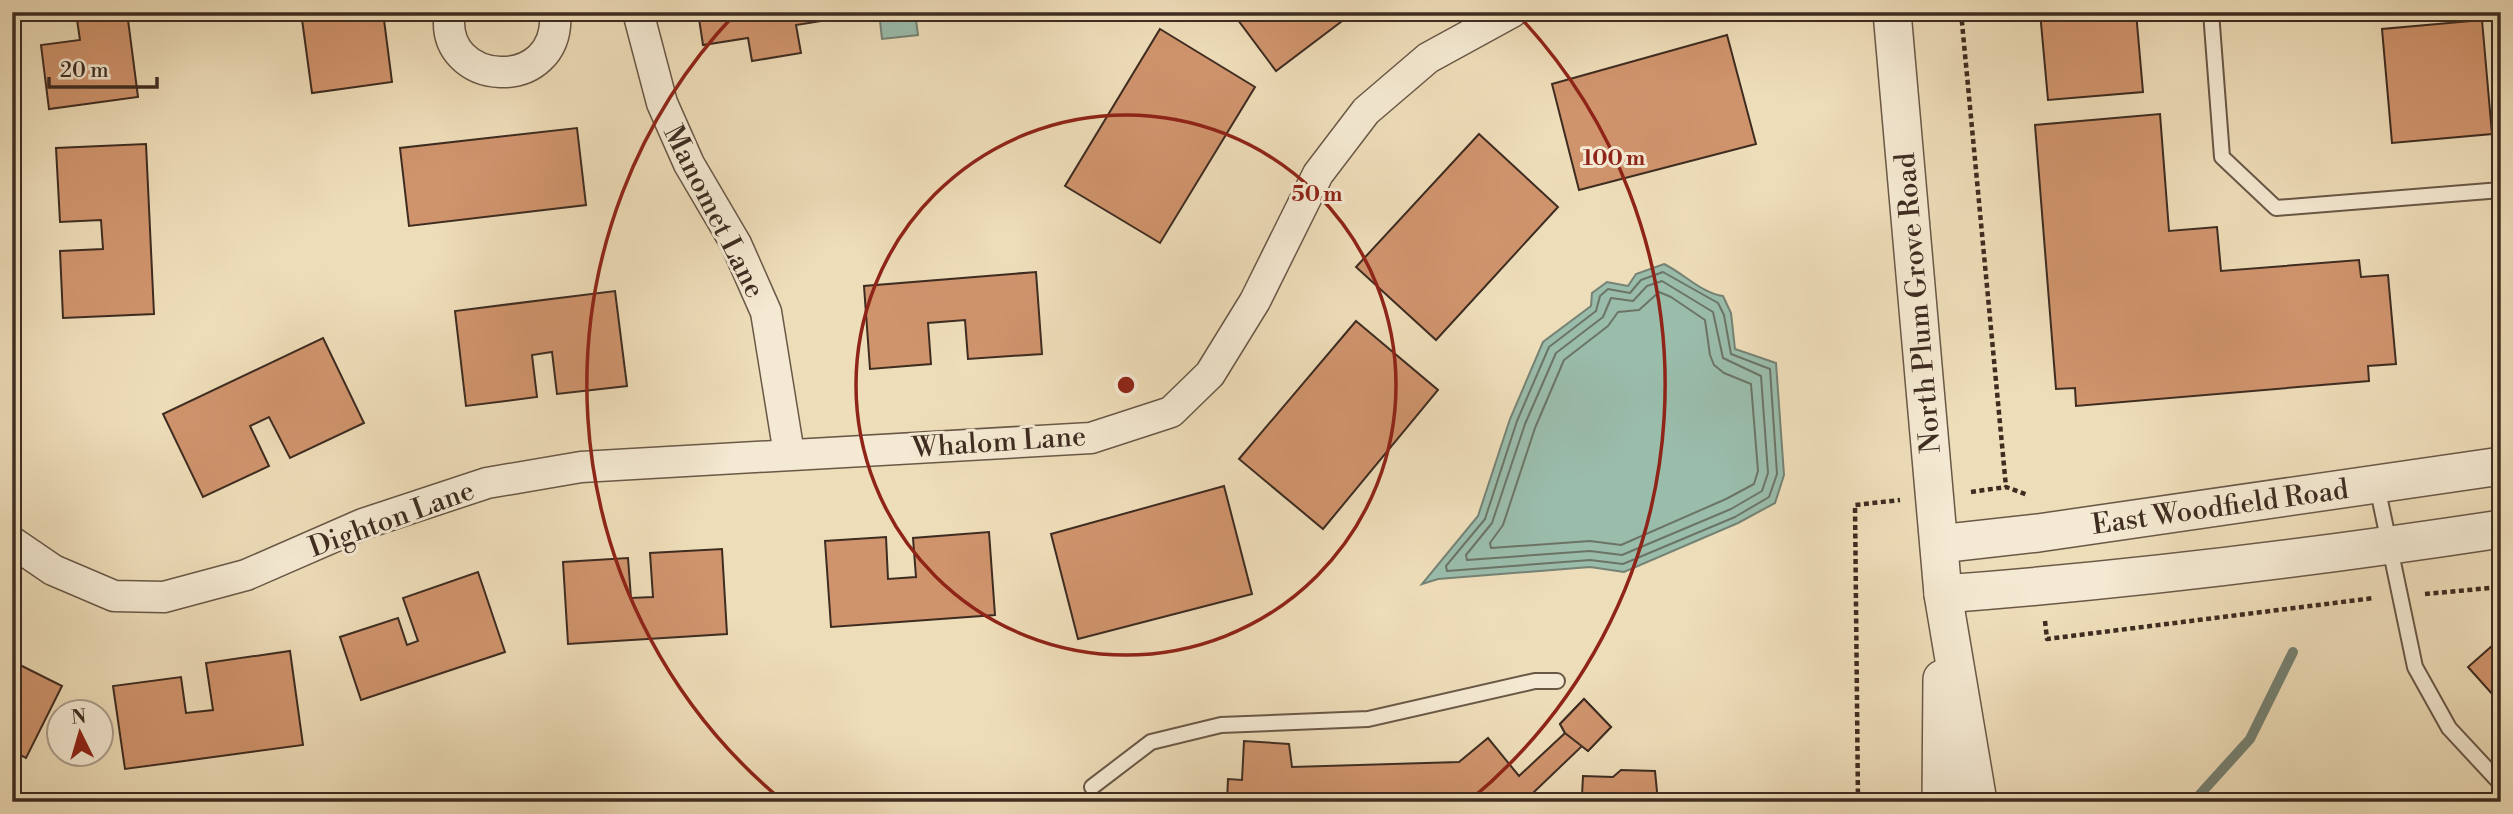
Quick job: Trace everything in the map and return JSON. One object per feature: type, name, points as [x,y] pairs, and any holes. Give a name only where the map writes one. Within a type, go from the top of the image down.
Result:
[{"type":"street","points":[[450,12],[452,37],[460,53],[472,64],[488,72],[505,74],[522,70],[537,61],[555,32],[561,13]]},
{"type":"street","name":"Manomet Lane","points":[[638,12],[662,103],[689,164],[736,244],[765,312],[789,454]]},
{"type":"street","name":"Whalom Lane","points":[[789,454],[1091,438],[1171,412],[1210,374],[1255,301],[1318,174],[1366,111],[1428,58],[1512,12]]},
{"type":"street","name":"North Plum Grove Road","points":[[1892,12],[1943,594],[1978,802]]},
{"type":"street","name":"Dighton Lane","points":[[12,542],[53,570],[114,596],[164,597],[246,575],[363,524],[487,482],[581,467],[789,454]]},
{"type":"street","name":"East Woodfield Road","points":[[1939,544],[2038,533],[2501,466]]},
{"type":"street","name":"East Woodfield Road","points":[[1943,594],[2042,587],[2387,547],[2501,530]]},
{"type":"street","name":"North Plum Grove Road","points":[[1941,802],[1943,594]]},
{"type":"lane","points":[[2211,12],[2222,157],[2276,208],[2501,190]]},
{"type":"lane","points":[[2376,483],[2387,547],[2414,667],[2449,728],[2501,784]]},
{"type":"lane","points":[[1093,787],[1151,742],[1221,725],[1368,719],[1535,681],[1557,681]]},
{"type":"path","points":[[1961,12],[2006,487],[2034,498]]},
{"type":"path","points":[[1855,505],[1858,802]]},
{"type":"path","points":[[2047,639],[2398,596],[2501,587]]},
{"type":"water","points":[[879,12],[915,12],[918,35],[882,39]]},
{"type":"water","points":[[1664,264],[1708,291],[1723,296],[1731,313],[1735,349],[1776,363],[1784,475],[1775,503],[1738,523],[1624,572],[1590,567],[1438,579],[1422,584],[1478,516],[1510,419],[1543,342],[1591,306],[1592,293],[1607,282],[1628,286],[1636,274]]},
{"type":"building","points":[[30,12],[127,12],[138,97],[49,109],[41,45],[80,40],[76,13],[31,19]]},
{"type":"building","points":[[301,12],[383,12],[392,82],[312,93]]},
{"type":"building","points":[[698,12],[853,12],[853,16],[796,25],[801,53],[752,61],[748,38],[703,45]]},
{"type":"building","points":[[1232,12],[1354,12],[1276,71]]},
{"type":"building","points":[[2040,12],[2136,12],[2143,92],[2048,100]]},
{"type":"building","points":[[2482,20],[2492,134],[2392,143],[2382,29]]},
{"type":"building","points":[[1160,29],[1255,87],[1160,243],[1065,186]]},
{"type":"building","points":[[1727,35],[1756,144],[1579,190],[1552,84]]},
{"type":"building","points":[[2160,114],[2169,231],[2217,227],[2221,271],[2359,260],[2361,277],[2388,275],[2396,364],[2368,366],[2369,381],[2076,406],[2075,388],[2056,389],[2035,125]]},
{"type":"building","points":[[577,128],[586,205],[409,226],[400,148]]},
{"type":"building","points":[[1479,134],[1558,207],[1436,340],[1356,267]]},
{"type":"building","points":[[146,144],[154,314],[63,318],[60,251],[103,249],[101,220],[60,222],[56,148]]},
{"type":"building","points":[[1036,272],[1042,354],[968,359],[965,320],[928,323],[931,364],[870,369],[864,286]]},
{"type":"building","points":[[615,291],[627,386],[557,394],[552,352],[532,355],[537,397],[466,406],[455,311]]},
{"type":"building","points":[[1356,321],[1438,390],[1323,529],[1239,459]]},
{"type":"building","points":[[323,338],[364,423],[290,458],[269,417],[250,426],[269,466],[203,497],[163,414]]},
{"type":"building","points":[[1224,486],[1252,594],[1078,639],[1051,534]]},
{"type":"building","points":[[989,532],[995,615],[831,627],[825,541],[886,537],[888,579],[916,577],[913,538]]},
{"type":"building","points":[[722,549],[727,634],[568,644],[563,562],[628,558],[631,598],[653,597],[650,553]]},
{"type":"building","points":[[478,572],[505,652],[361,700],[340,637],[398,618],[407,645],[418,641],[403,598]]},
{"type":"building","points":[[2501,638],[2501,704],[2468,667]]},
{"type":"building","points":[[290,651],[303,745],[125,769],[113,686],[181,677],[186,713],[213,710],[206,663]]},
{"type":"building","points":[[12,661],[62,686],[56,698],[46,698],[46,718],[26,758],[12,751]]},
{"type":"building","points":[[1584,699],[1611,727],[1588,751],[1582,746],[1534,792],[1542,796],[1582,796],[1583,776],[1613,777],[1621,770],[1655,771],[1658,802],[1218,802],[1227,801],[1228,779],[1242,780],[1244,741],[1289,744],[1292,767],[1459,762],[1488,738],[1519,776],[1565,733],[1560,724]]},
{"type":"building","points":[[1584,699],[1611,727],[1588,751],[1565,733],[1560,724]]},
{"type":"waterway","points":[[2193,802],[2250,739],[2293,652]]}]
